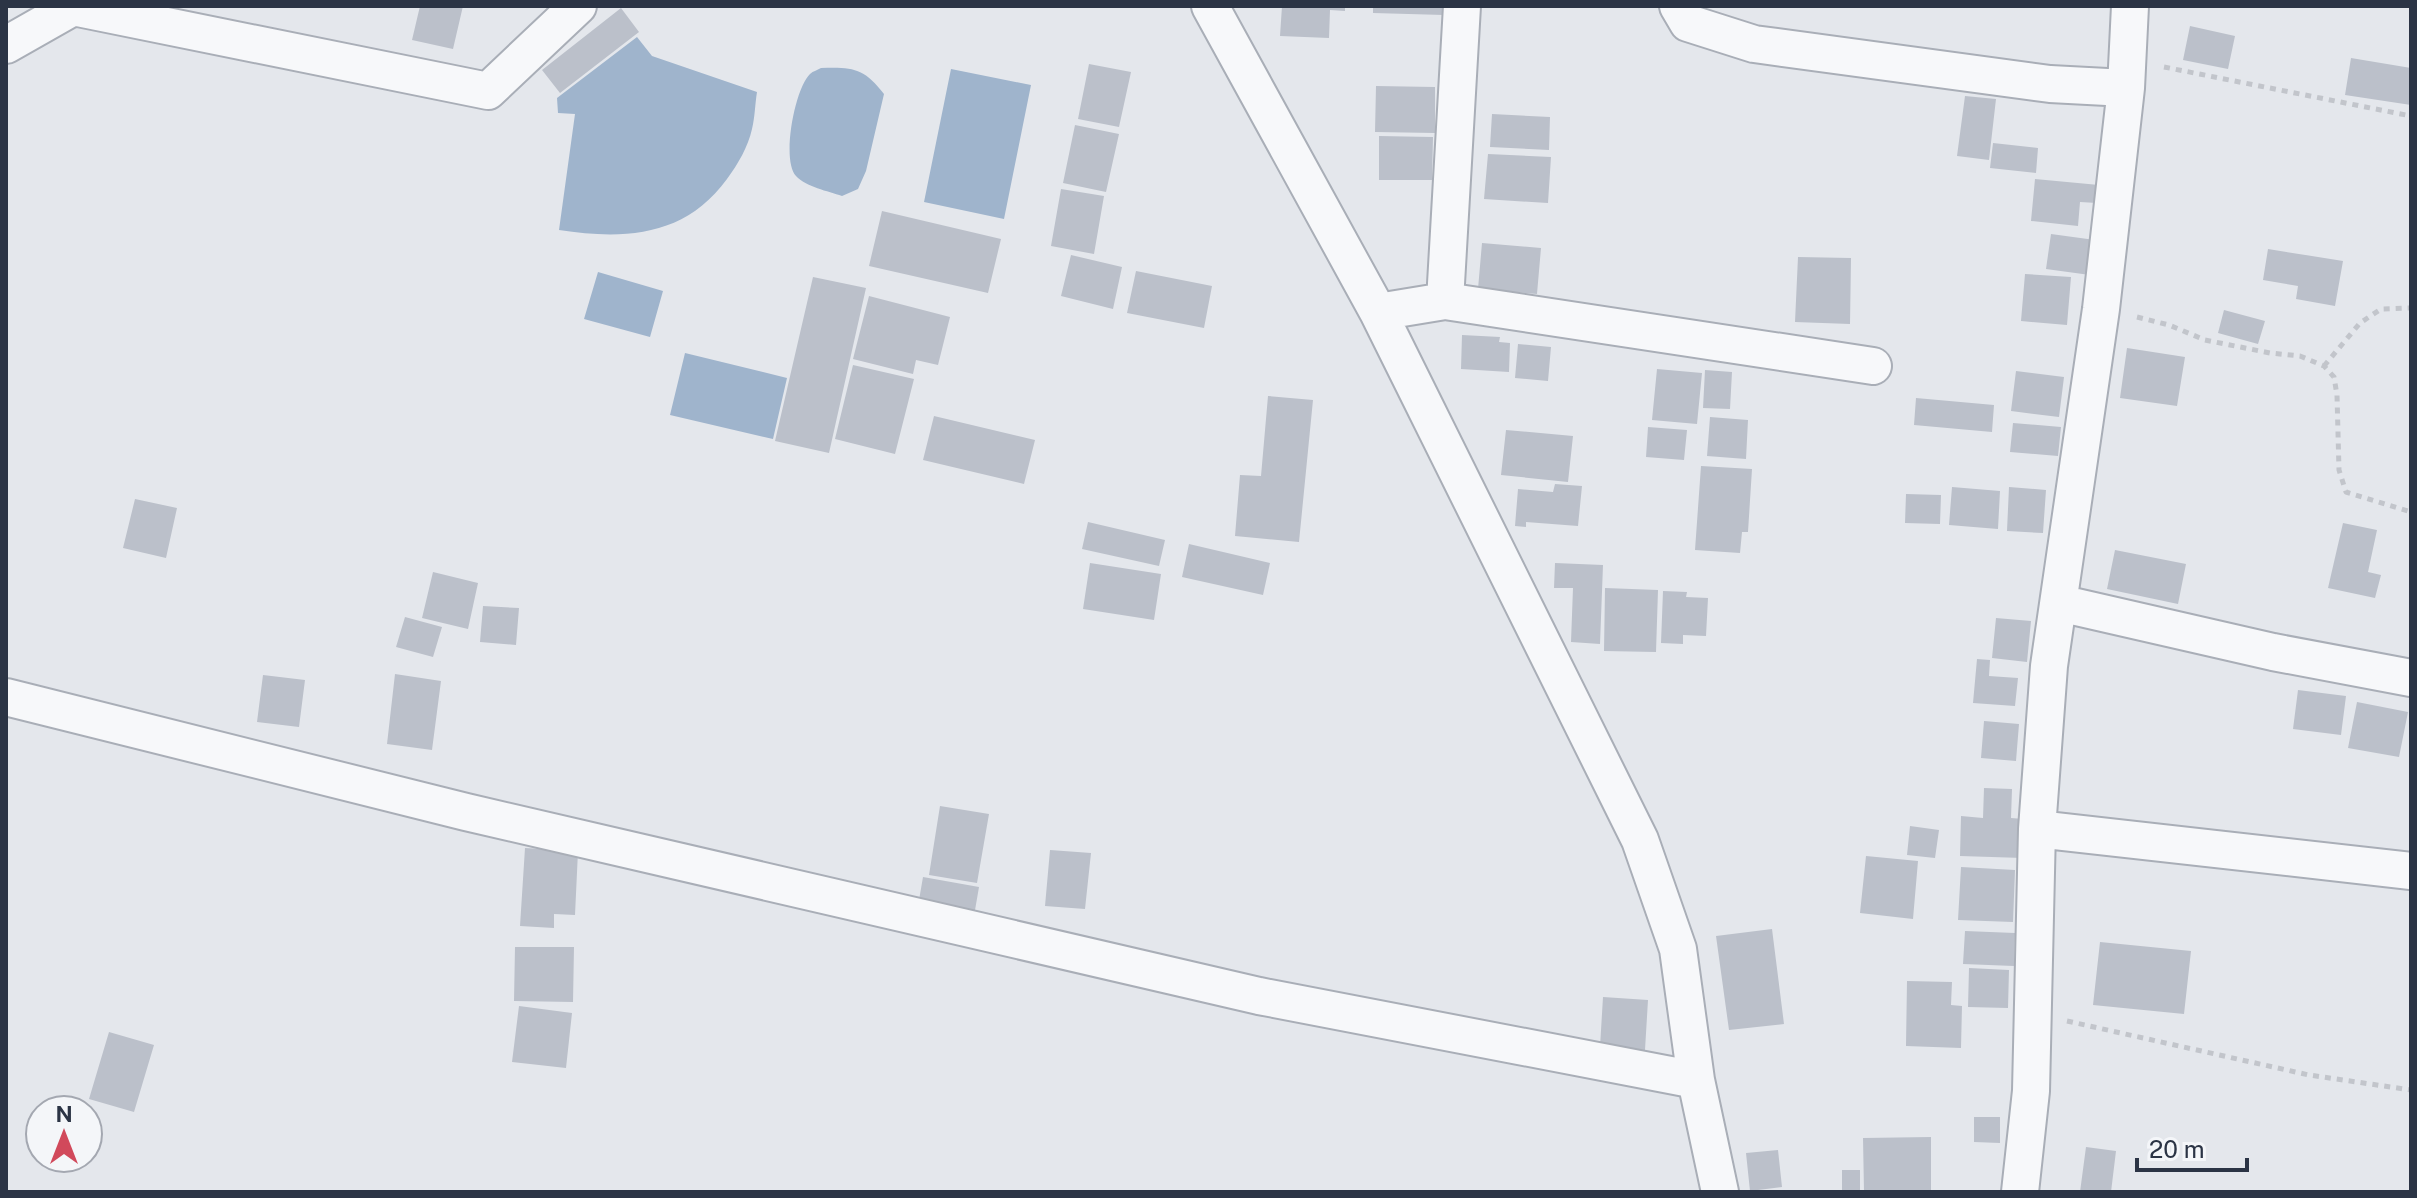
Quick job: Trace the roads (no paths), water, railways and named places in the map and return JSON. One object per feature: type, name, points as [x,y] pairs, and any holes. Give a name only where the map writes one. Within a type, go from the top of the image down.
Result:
[{"type":"street","points":[[6,45],[73,7],[488,91],[578,6]]},
{"type":"street","points":[[1210,6],[1378,312],[1640,840],[1678,949],[1696,1080],[1720,1192]]},
{"type":"street","points":[[1445,301],[1462,6]]},
{"type":"street","points":[[1678,6],[1688,23],[1754,44],[2050,84],[2127,74]]},
{"type":"street","points":[[2020,1192],[2031,1091],[2037,829],[2049,666],[2101,309],[2127,74],[2130,6]]},
{"type":"street","points":[[1378,312],[1445,301],[1873,366]]},
{"type":"street","points":[[2059,603],[2273,652],[2411,678]]},
{"type":"street","points":[[6,697],[466,812],[1259,996],[1696,1080]]},
{"type":"street","points":[[2037,829],[2411,871]]},
{"type":"water","points":[[637,37],[652,56],[757,92],[748,142],[731,173],[710,198],[673,223],[630,234],[559,230],[575,114],[558,113],[557,98]]},
{"type":"water","points":[[821,68],[857,71],[884,94],[866,171],[858,189],[842,196],[805,183],[792,168],[790,140],[799,94],[811,73]]},
{"type":"water","points":[[951,69],[1031,85],[1004,219],[924,202]]},
{"type":"water","points":[[598,272],[663,291],[650,337],[584,319]]},
{"type":"water","points":[[685,353],[787,378],[773,439],[670,415]]}]
